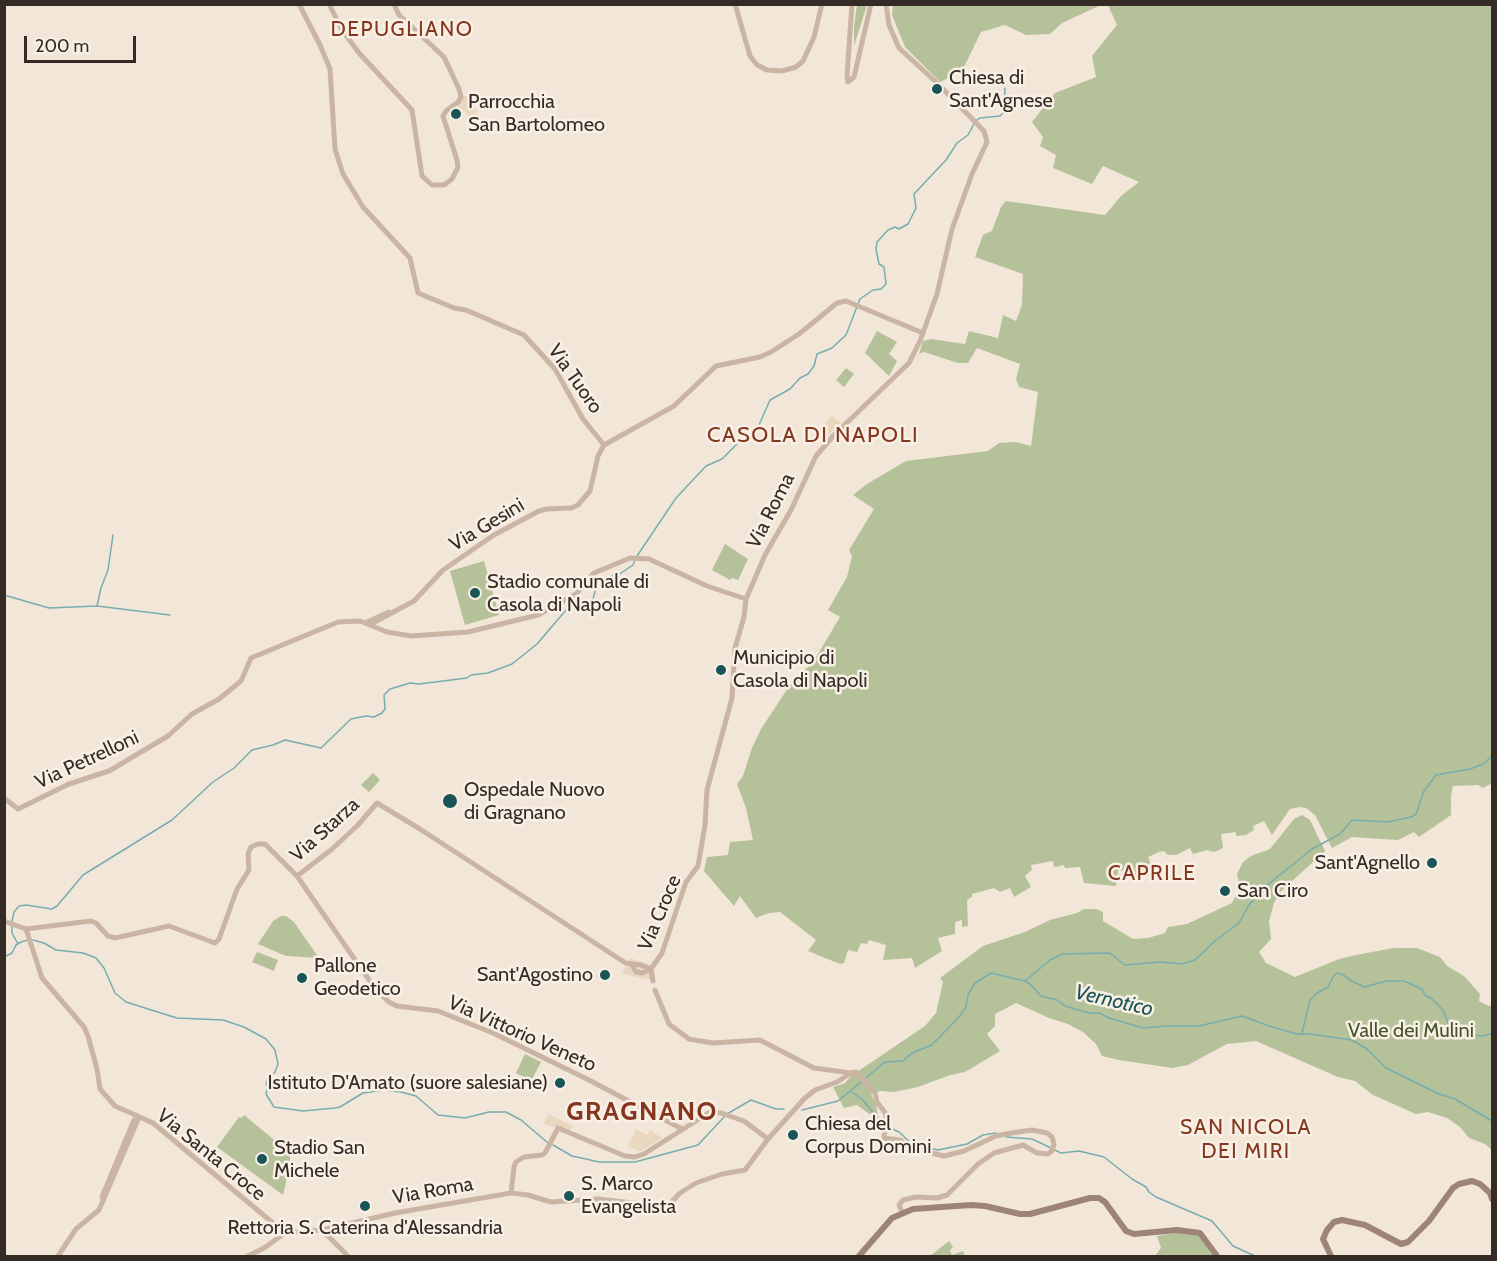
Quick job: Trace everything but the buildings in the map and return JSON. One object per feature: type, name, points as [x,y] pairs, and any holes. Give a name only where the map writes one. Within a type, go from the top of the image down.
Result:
[{"type":"main road","points":[[1331,1257],[1323,1239],[1326,1230],[1334,1222],[1342,1220],[1365,1225],[1401,1244],[1408,1242],[1429,1221],[1453,1188],[1459,1184],[1472,1181],[1480,1184],[1490,1193],[1492,1199]]},
{"type":"main road","points":[[859,1257],[892,1218],[913,1209],[971,1205],[1030,1214],[1090,1198],[1099,1198],[1105,1202],[1126,1231],[1134,1234],[1177,1230],[1200,1233],[1217,1257]]},
{"type":"street","name":"Via Tuoro","points":[[299,4],[330,69],[336,149],[343,174],[363,207],[410,258],[418,293],[454,308],[466,310],[524,335],[555,369],[583,419],[604,445]]},
{"type":"street","points":[[329,4],[342,30],[359,53],[412,110],[422,176],[432,185],[444,185],[456,173],[457,160],[443,116],[461,97],[448,63],[399,15],[394,4]]},
{"type":"street","points":[[735,4],[750,56],[757,65],[767,70],[782,71],[796,67],[803,62],[814,37],[822,4]]},
{"type":"street","points":[[852,4],[848,82],[854,77],[871,4]]},
{"type":"street","name":"Via Roma","points":[[697,870],[705,825],[707,790],[732,698],[735,648],[744,617],[746,599],[765,555],[791,510],[816,456],[834,435],[907,368],[923,333],[940,285],[952,229],[975,167],[987,142],[984,131],[899,48],[889,25],[886,4]]},
{"type":"street","points":[[604,445],[674,406],[716,366],[759,357],[771,352],[799,334],[830,307],[841,301],[846,301],[923,333]]},
{"type":"street","name":"Via Gesini","points":[[420,596],[444,570],[494,535],[539,511],[571,508],[578,505],[590,491],[600,451],[604,445]]},
{"type":"street","points":[[366,622],[387,632],[411,636],[468,632],[538,615],[576,594],[594,573],[630,558],[649,559],[707,586],[746,599]]},
{"type":"street","points":[[366,622],[420,596]]},
{"type":"street","points":[[366,622],[404,607],[420,596]]},
{"type":"street","name":"Via Petrelloni","points":[[4,798],[12,807],[24,808],[69,784],[117,767],[168,736],[192,714],[219,699],[241,681],[251,658],[338,622],[366,622]]},
{"type":"street","name":"Via Starza","points":[[26,929],[91,921],[96,923],[108,936],[115,938],[169,926],[215,943],[219,939],[237,889],[249,870],[248,854],[251,847],[265,844],[297,876],[332,850],[377,803],[625,962],[636,972],[642,973],[651,969]]},
{"type":"street","points":[[292,869],[303,871]]},
{"type":"street","name":"Via Croce","points":[[651,969],[662,953],[686,882],[697,870]]},
{"type":"street","name":"Via Vittorio Veneto","points":[[297,876],[376,990],[389,1002],[398,1006],[438,1011],[494,1033],[590,1080],[682,1129]]},
{"type":"street","points":[[4,921],[26,929]]},
{"type":"street","name":"Via Santa Croce","points":[[26,929],[42,978],[84,1027],[91,1043],[100,1089],[114,1106],[153,1123],[285,1233]]},
{"type":"street","points":[[651,969],[653,981]]},
{"type":"street","points":[[655,990],[669,1024],[689,1039],[713,1043],[760,1040],[817,1069],[855,1073],[873,1090],[877,1102],[886,1114],[884,1138],[900,1140],[912,1148],[944,1156],[964,1151],[996,1136],[1032,1130],[1047,1133],[1052,1137],[1053,1147],[1044,1155],[1023,1145],[994,1153],[978,1164],[947,1195],[937,1198],[916,1197],[903,1200],[899,1205],[902,1212]]},
{"type":"street","points":[[837,1072],[840,1076],[839,1080]]},
{"type":"street","points":[[511,1193],[516,1162],[524,1157],[542,1155],[558,1128],[625,1156],[635,1157],[644,1154],[710,1112],[721,1113],[744,1121],[768,1139],[816,1090],[855,1073]]},
{"type":"street","points":[[58,1257],[76,1229],[100,1208],[137,1116]]},
{"type":"street","name":"Via Roma","points":[[285,1233],[322,1230],[395,1213],[511,1193],[550,1201],[598,1199],[667,1207],[680,1193],[696,1183],[722,1174],[746,1170],[768,1139]]},
{"type":"street","points":[[322,1230],[348,1257]]},
{"type":"street","points":[[248,1257],[285,1233]]},
{"type":"green space","points":[[893,4],[1101,5],[1062,23],[1050,34],[1026,35],[1005,25],[981,32],[962,71],[940,82],[905,47],[892,15]]},
{"type":"green space","points":[[857,5],[867,5],[854,46],[854,26]]},
{"type":"green space","points":[[1108,5],[1492,5],[1492,783],[1483,788],[1478,785],[1453,786],[1451,815],[1419,837],[1414,832],[1398,840],[1352,837],[1332,848],[1315,815],[1306,808],[1300,807],[1290,809],[1272,835],[1264,821],[1253,826],[1254,830],[1246,835],[1236,836],[1236,832],[1221,834],[1223,848],[1214,852],[1207,850],[1193,854],[1190,848],[1176,855],[1168,855],[1164,851],[1159,852],[1148,857],[1156,877],[1142,873],[1130,876],[1129,872],[1118,870],[1116,886],[1084,883],[1080,867],[1065,868],[1064,865],[1054,867],[1053,861],[1031,865],[1032,870],[1025,876],[1031,887],[1014,897],[1010,888],[1000,892],[994,888],[972,894],[972,897],[967,900],[968,926],[962,927],[962,920],[955,922],[955,934],[938,938],[942,951],[915,968],[912,958],[883,960],[886,945],[869,940],[867,944],[861,943],[857,952],[848,950],[844,963],[840,964],[808,951],[816,940],[780,912],[756,918],[740,896],[734,906],[704,871],[707,857],[728,855],[730,842],[753,840],[746,808],[737,784],[743,776],[761,729],[796,676],[812,664],[840,617],[828,610],[847,577],[852,556],[849,550],[874,509],[853,495],[906,461],[988,451],[999,443],[1016,442],[1031,446],[1038,392],[1019,387],[1016,379],[1020,364],[977,348],[968,363],[958,363],[924,352],[919,354],[923,341],[931,339],[965,344],[969,331],[998,338],[1003,315],[1016,321],[1022,305],[1023,274],[975,257],[983,235],[992,231],[1001,207],[1006,201],[1105,215],[1121,196],[1139,182],[1103,166],[1092,184],[1053,168],[1056,155],[1040,146],[1043,137],[1032,122],[1055,93],[1096,77],[1092,56],[1117,25]]},
{"type":"green space","points":[[877,331],[897,342],[889,354],[897,361],[889,376],[865,353]]},
{"type":"green space","points":[[846,368],[854,374],[844,387],[836,380]]},
{"type":"green space","points":[[725,544],[748,559],[738,580],[732,578],[730,580],[712,570]]},
{"type":"green space","name":"Stadio comunale di Casola di Napoli","points":[[484,561],[499,615],[465,625],[450,571]]},
{"type":"green space","points":[[373,773],[380,780],[369,792],[361,785]]},
{"type":"green space","name":"Valle dei Mulini","points":[[1302,815],[1310,820],[1325,851],[1280,892],[1269,921],[1271,939],[1259,952],[1266,963],[1295,977],[1339,959],[1394,948],[1417,948],[1440,957],[1447,966],[1464,976],[1480,994],[1479,1001],[1489,1006],[1492,1005],[1492,1150],[1485,1144],[1469,1138],[1460,1127],[1447,1118],[1428,1112],[1416,1114],[1373,1095],[1355,1081],[1338,1077],[1256,1041],[1227,1044],[1188,1065],[1172,1068],[1119,1060],[1102,1056],[1096,1044],[1083,1032],[1016,1003],[995,1014],[995,1026],[987,1034],[1000,1051],[965,1072],[918,1087],[871,1094],[876,1104],[879,1121],[857,1105],[844,1108],[833,1087],[845,1083],[851,1076],[925,1026],[936,1013],[943,982],[940,978],[983,946],[1084,909],[1096,909],[1103,912],[1103,921],[1133,939],[1148,938],[1165,933],[1168,927],[1187,924],[1232,903],[1240,888],[1237,874],[1243,862],[1251,856],[1270,849],[1294,819]]},
{"type":"green space","points":[[286,916],[294,922],[319,958],[286,956],[258,944],[273,921]]},
{"type":"green space","points":[[257,952],[278,960],[274,971],[252,962]]},
{"type":"green space","points":[[525,1054],[541,1062],[531,1081],[516,1073]]},
{"type":"green space","name":"Stadio San Michele","points":[[244,1115],[290,1153],[290,1165],[283,1195],[217,1147],[239,1117],[242,1118]]},
{"type":"green space","points":[[1183,1232],[1200,1236],[1213,1256],[1155,1256],[1161,1248],[1157,1236]]},
{"type":"green space","points":[[949,1241],[953,1247],[950,1250],[952,1255],[963,1251],[965,1256],[930,1256]]},
{"type":"shaded area","points":[[470,95],[472,99],[475,99],[474,107],[478,111],[475,123],[455,104],[461,97]]},
{"type":"shaded area","points":[[832,416],[841,423],[825,438],[812,439]]},
{"type":"shaded area","points":[[630,958],[651,965],[653,980],[622,974]]},
{"type":"shaded area","points":[[548,1114],[573,1126],[569,1132],[544,1124]]},
{"type":"shaded area","points":[[636,1129],[647,1135],[650,1130],[662,1138],[642,1151],[638,1151],[628,1146]]},
{"type":"waterway","points":[[977,120],[1000,116],[1004,112],[1005,88]]},
{"type":"waterway","points":[[637,556],[676,498],[706,466],[722,459],[737,444],[756,432],[770,400],[790,389],[800,378],[808,374],[814,366],[817,354],[832,348],[846,335],[860,299],[873,290],[881,289],[886,284],[884,267],[879,264],[877,242],[888,230],[895,227],[899,229],[908,224],[916,208],[914,194],[946,160],[957,143],[968,135],[974,124]]},
{"type":"waterway","points":[[97,606],[108,570],[113,535]]},
{"type":"waterway","points":[[12,921],[14,912],[19,906],[52,909],[57,906],[83,875],[172,820],[252,750],[285,740],[321,748],[351,719],[374,717],[382,713],[385,709],[384,695],[390,689],[410,683],[467,678],[512,664],[537,644],[566,610],[579,602],[588,608],[591,606],[598,581],[621,573],[633,565],[635,560]]},
{"type":"waterway","points":[[4,595],[49,608],[97,606],[170,615]]},
{"type":"waterway","points":[[1025,981],[1050,960],[1062,954],[1110,953],[1125,965],[1161,962],[1182,964],[1195,960],[1239,923],[1249,905],[1266,886],[1312,849],[1340,834],[1352,820],[1388,822],[1411,817],[1416,814],[1424,791],[1436,775],[1470,769],[1483,764],[1492,756]]},
{"type":"waterway","points":[[12,926],[12,933],[18,944]]},
{"type":"waterway","points":[[4,957],[12,953],[16,945],[28,940]]},
{"type":"waterway","name":"Vernotico","points":[[33,940],[56,950],[83,953],[96,958],[104,968],[115,993],[126,1002],[177,1018],[223,1020],[244,1027],[266,1039],[275,1050],[278,1064],[266,1084],[268,1087],[266,1094],[274,1107],[303,1111],[335,1108],[363,1093],[384,1090],[401,1092],[416,1096],[438,1115],[465,1118],[489,1112],[506,1112],[521,1120],[548,1143]]},
{"type":"waterway","name":"Vernotico","points":[[802,1110],[838,1101],[885,1062],[903,1061],[912,1053],[932,1045],[966,1007],[968,995],[975,983],[991,973],[1025,981],[1041,996],[1057,1000],[1065,1006],[1089,1013],[1099,1013],[1143,1028],[1199,1026],[1242,1016],[1297,1034],[1352,1040],[1367,1049],[1386,1068],[1439,1094],[1455,1099],[1492,1121]]},
{"type":"waterway","points":[[1302,1033],[1310,1000],[1328,987],[1337,973],[1364,987],[1387,981],[1404,981],[1422,989],[1425,995],[1443,1010],[1449,1025],[1461,1033],[1484,1036],[1492,1033]]},
{"type":"waterway","points":[[852,1092],[863,1100],[883,1125]]},
{"type":"waterway","name":"Vernotico","points":[[727,1114],[751,1100],[776,1109],[784,1109]]},
{"type":"waterway","name":"Vernotico","points":[[553,1145],[572,1156],[599,1162],[635,1162],[698,1145],[724,1117]]},
{"type":"waterway","points":[[888,1127],[899,1132],[912,1144],[938,1150],[967,1144],[983,1135],[996,1133]]},
{"type":"waterway","points":[[1006,1137],[1032,1139],[1051,1148]]},
{"type":"waterway","points":[[1055,1150],[1061,1153],[1079,1151],[1104,1157],[1146,1187],[1156,1197],[1212,1221],[1233,1246],[1255,1256]]},
{"type":"place","name":"Chiesa di Sant'Agnese","points":[[937,89]]},
{"type":"place","name":"Parrocchia San Bartolomeo","points":[[456,114]]},
{"type":"place","name":"Stadio comunale di Casola di Napoli","points":[[475,593]]},
{"type":"place","name":"Municipio di Casola di Napoli","points":[[721,670]]},
{"type":"place","name":"Ospedale Nuovo di Gragnano","points":[[450,801]]},
{"type":"place","name":"Sant'Agnello","points":[[1432,863]]},
{"type":"place","name":"San Ciro","points":[[1225,891]]},
{"type":"place","name":"Sant'Agostino","points":[[605,975]]},
{"type":"place","name":"Pallone Geodetico","points":[[302,978]]},
{"type":"place","name":"Istituto D'Amato (suore salesiane)","points":[[560,1083]]},
{"type":"place","name":"Chiesa del Corpus Domini","points":[[793,1135]]},
{"type":"place","name":"Stadio San Michele","points":[[262,1159]]},
{"type":"place","name":"S. Marco Evangelista","points":[[569,1196]]},
{"type":"place","name":"Rettoria S. Caterina d'Alessandria","points":[[365,1206]]},
{"type":"district","name":"DEPUGLIANO","points":[[402,30]]},
{"type":"district","name":"CASOLA DI NAPOLI","points":[[813,436]]},
{"type":"district","name":"CAPRILE","points":[[1152,874]]},
{"type":"district","name":"GRAGNANO","points":[[642,1112]]},
{"type":"district","name":"SAN NICOLA DEI MIRI","points":[[1246,1140]]}]
